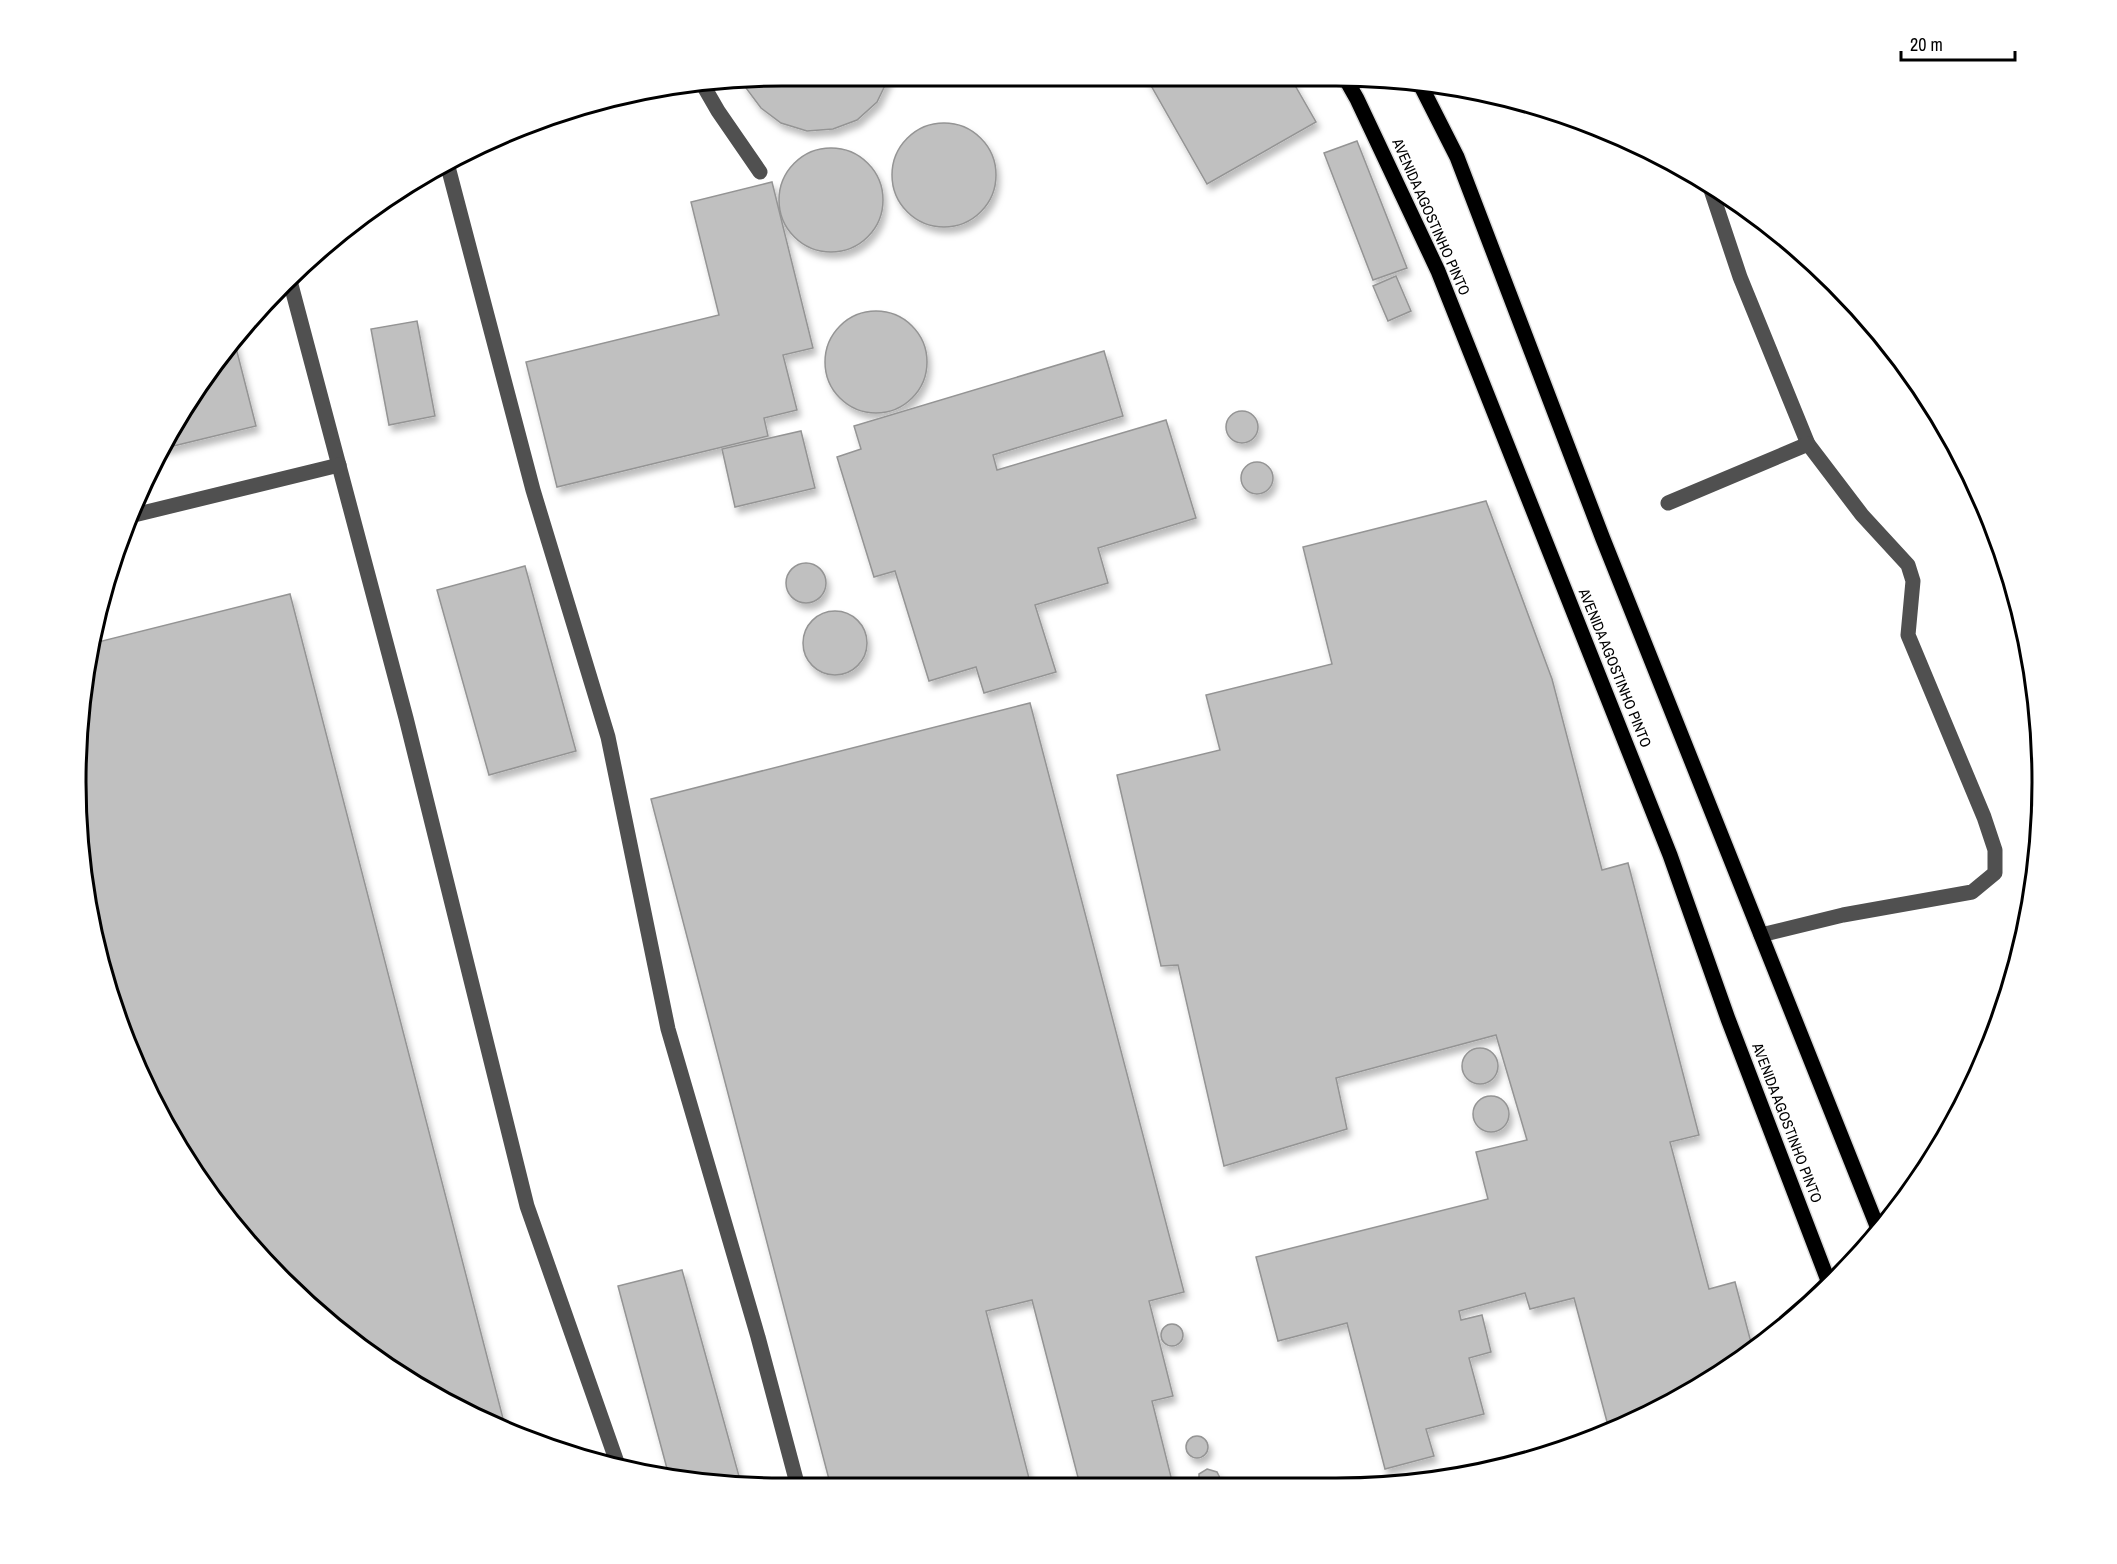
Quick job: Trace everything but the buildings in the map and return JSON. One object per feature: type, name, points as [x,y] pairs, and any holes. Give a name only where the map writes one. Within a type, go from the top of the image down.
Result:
[{"type":"main road","name":"AVENIDA AGOSTINHO PINTO","points":[[1350,86],[1442,282],[1670,855],[1728,1019],[1826,1275]]},
{"type":"main road","points":[[1423,91],[1457,156],[1603,539],[1875,1221]]},
{"type":"lane","points":[[706,90],[760,171]]},
{"type":"lane","points":[[449,171],[533,490],[608,737],[668,1029],[758,1337],[796,1478]]},
{"type":"lane","points":[[1713,197],[1740,277],[1808,444],[1862,515],[1908,565],[1913,581],[1908,635],[1984,817],[1995,850],[1995,873],[1972,892],[1843,915],[1761,935]]},
{"type":"lane","points":[[292,288],[406,718],[527,1206],[616,1458]]},
{"type":"lane","points":[[1668,503],[1808,444]]},
{"type":"lane","points":[[140,514],[339,465]]}]
